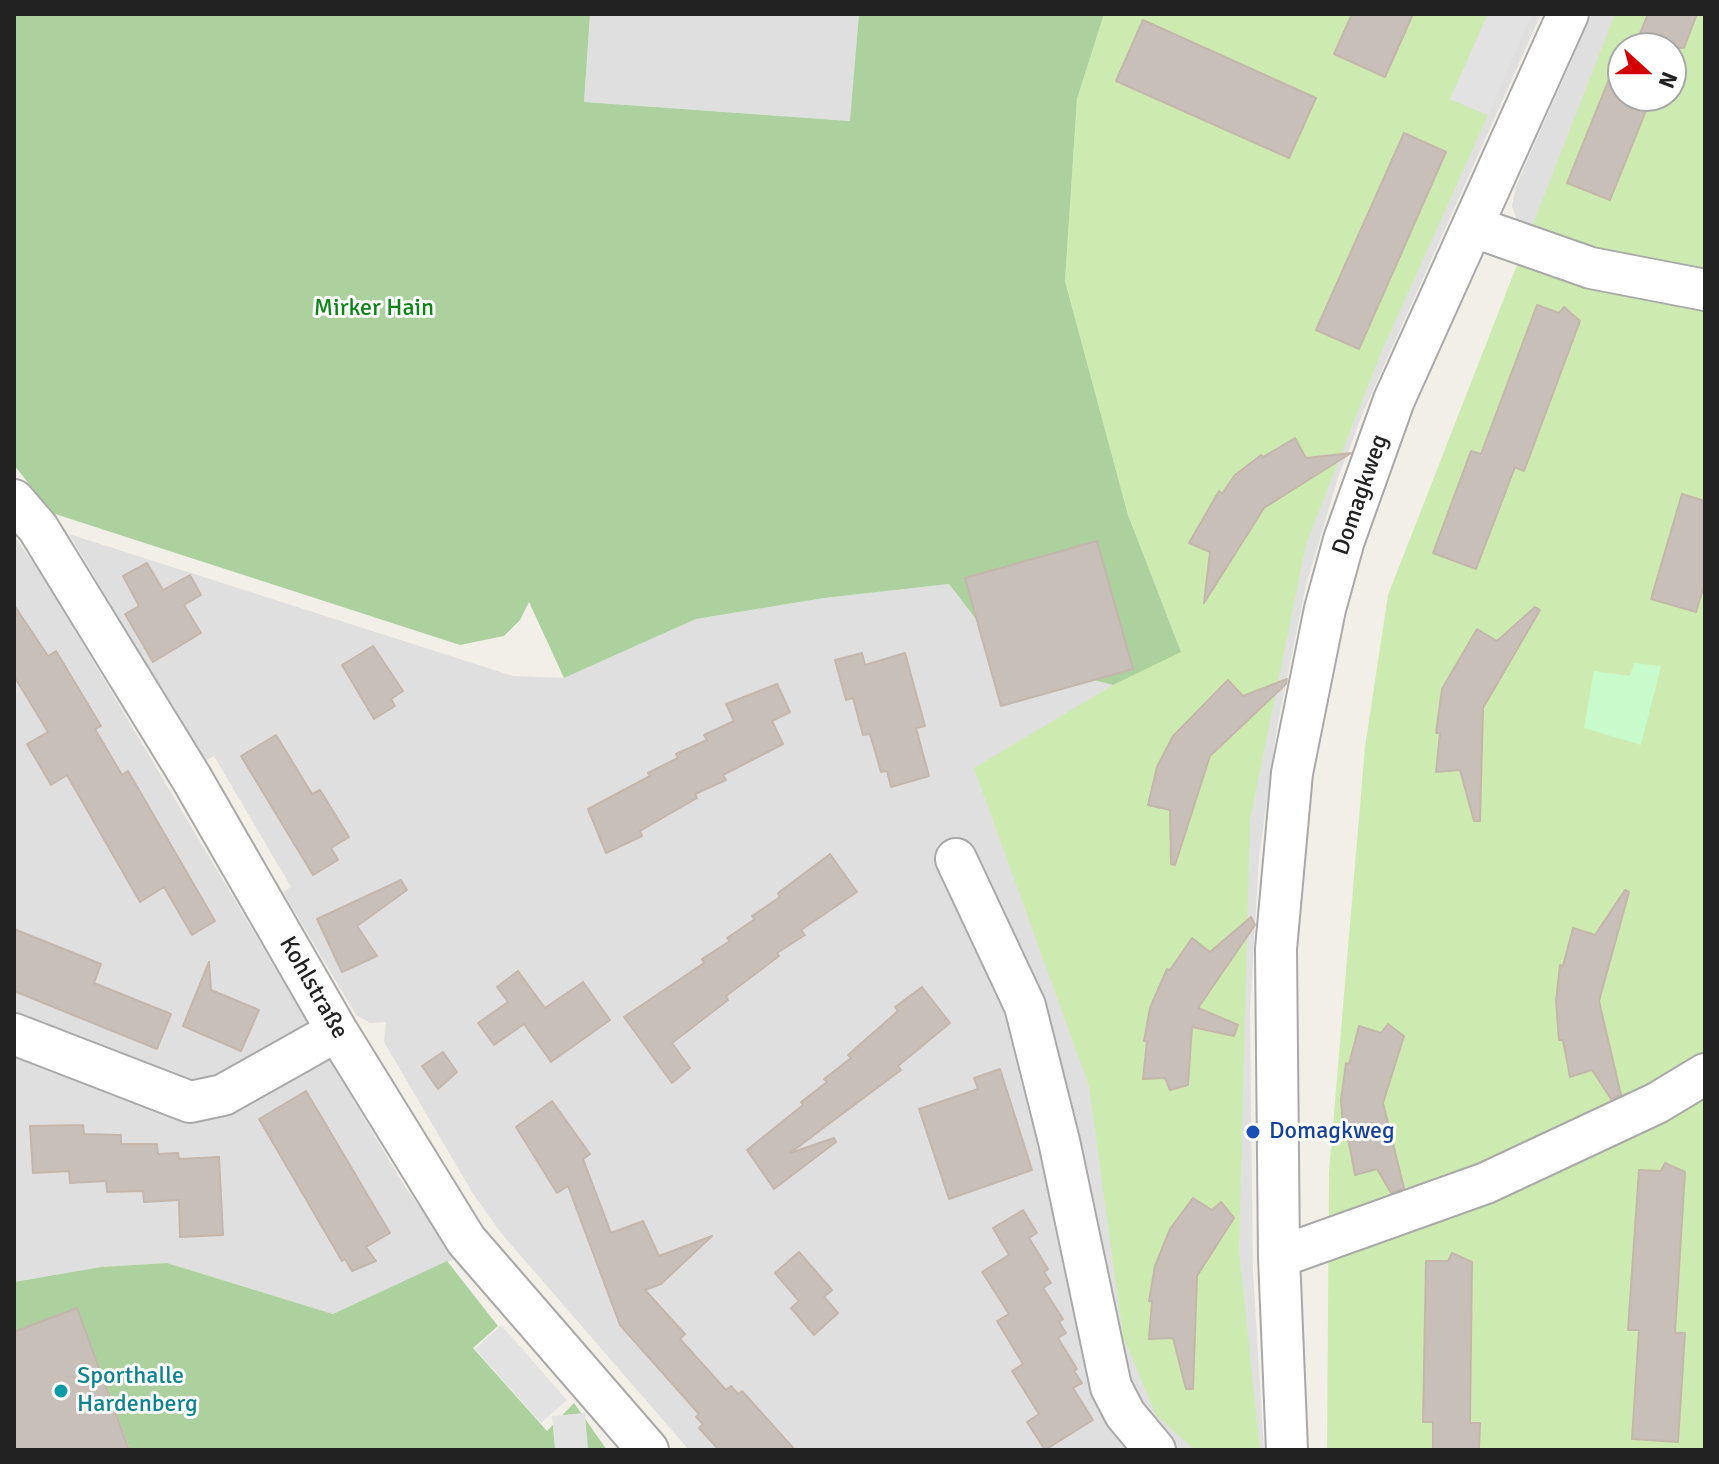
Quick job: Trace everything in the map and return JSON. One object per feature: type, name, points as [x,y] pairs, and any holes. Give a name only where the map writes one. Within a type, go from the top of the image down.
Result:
[{"type":"street","name":"Domagkweg","points":[[1287,1450],[1279,1257],[1276,949],[1292,773],[1325,609],[1344,540],[1394,400],[1568,14]]},
{"type":"street","points":[[1474,227],[1591,268],[1705,290]]},
{"type":"street","name":"Kohlstraße","points":[[14,500],[38,528],[192,779],[337,1031],[466,1240],[648,1450]]},
{"type":"street","points":[[956,859],[1025,1006],[1059,1141],[1111,1387],[1125,1414],[1155,1450]]},
{"type":"street","points":[[14,1034],[190,1102],[223,1095],[337,1031]]},
{"type":"street","points":[[1279,1257],[1499,1177],[1657,1103],[1705,1074]]},
{"type":"shaded area","points":[[590,14],[859,14],[851,121],[584,102]]},
{"type":"shaded area","points":[[1104,14],[1541,14],[1365,408],[1338,478],[1306,585],[1277,727],[1259,857],[1250,1012],[1253,1272],[1264,1450],[689,1450],[501,1233],[472,1192],[384,1042],[386,1022],[370,1023],[356,1015],[283,892],[291,887],[214,756],[204,761],[69,534],[513,676],[564,678],[696,619],[824,598],[949,584],[1005,657],[1128,515]]},
{"type":"shaded area","points":[[1488,14],[1532,14],[1488,115],[1450,99]]},
{"type":"shaded area","points":[[1592,14],[1705,14],[1705,272],[1518,223],[1512,206],[1516,186]]},
{"type":"shaded area","points":[[14,536],[42,575],[405,1187],[457,1258],[333,1314],[167,1263],[101,1267],[14,1282]]},
{"type":"shaded area","points":[[501,1325],[567,1400],[541,1423],[475,1349]]},
{"type":"shaded area","points":[[585,1413],[588,1450],[555,1450],[552,1416]]},
{"type":"green space","name":"Mirker Hain","points":[[14,14],[590,14],[584,102],[850,121],[859,14],[1104,14],[1077,99],[1065,281],[1128,515],[1181,652],[1113,685],[1005,657],[949,584],[824,598],[696,619],[564,678],[529,602],[520,620],[504,636],[460,645],[52,513],[14,465]]},
{"type":"green space","points":[[1104,14],[1488,14],[1450,99],[1488,115],[1380,355],[1306,544],[1250,820],[1239,1250],[1260,1450],[1194,1449],[1156,1415],[1123,1336],[1089,1086],[974,768],[1113,685],[1181,651],[1128,515],[1065,281],[1077,99]]},
{"type":"green space","points":[[1615,14],[1705,14],[1705,1450],[1327,1450],[1329,1172],[1365,747],[1388,595],[1607,34],[1607,112],[1687,112],[1687,32],[1608,32]]},
{"type":"green space","points":[[1634,663],[1661,666],[1641,745],[1584,728],[1594,671],[1630,676]]},
{"type":"green space","points":[[447,1261],[498,1326],[473,1348],[547,1431],[574,1403],[607,1450],[130,1450],[77,1309],[14,1332],[14,1282],[101,1267],[167,1263],[333,1314]]},
{"type":"building","points":[[1352,14],[1413,14],[1385,77],[1334,54]]},
{"type":"building","points":[[1648,14],[1697,14],[1687,40],[1687,32],[1641,32]]},
{"type":"building","points":[[1143,20],[1316,98],[1289,158],[1116,81]]},
{"type":"building","points":[[1607,84],[1607,112],[1646,112],[1610,200],[1567,183]]},
{"type":"building","points":[[1404,133],[1446,152],[1359,349],[1316,330]]},
{"type":"building","points":[[1537,305],[1559,313],[1564,307],[1580,321],[1524,471],[1515,467],[1476,569],[1433,553],[1471,451],[1481,454]]},
{"type":"building","points":[[1295,438],[1306,458],[1351,453],[1264,508],[1204,603],[1210,552],[1189,543],[1219,491],[1222,494],[1235,475],[1261,455],[1263,457]]},
{"type":"building","points":[[1682,494],[1705,501],[1705,582],[1696,612],[1651,599]]},
{"type":"building","points":[[1097,541],[1133,669],[1001,706],[965,578]]},
{"type":"building","points":[[147,563],[163,590],[190,575],[201,595],[184,605],[201,633],[153,662],[125,614],[139,606],[123,576]]},
{"type":"building","points":[[14,605],[48,656],[56,651],[101,726],[95,729],[122,775],[128,771],[215,921],[192,935],[164,887],[140,902],[67,775],[51,785],[27,744],[48,732],[14,676]]},
{"type":"building","points":[[1535,607],[1540,610],[1483,708],[1480,821],[1474,821],[1460,770],[1436,772],[1440,733],[1436,733],[1442,689],[1477,629],[1497,641]]},
{"type":"building","points":[[373,646],[403,691],[391,699],[395,706],[374,719],[342,665]]},
{"type":"building","points":[[862,653],[865,665],[905,653],[925,726],[916,728],[929,776],[891,787],[887,771],[881,772],[870,734],[863,735],[853,698],[846,700],[835,660]]},
{"type":"building","points":[[1287,679],[1286,684],[1210,756],[1175,865],[1171,864],[1170,810],[1148,805],[1157,767],[1173,736],[1228,680],[1243,696]]},
{"type":"building","points":[[777,684],[790,712],[772,721],[783,744],[723,775],[726,780],[695,794],[697,798],[640,831],[642,836],[606,853],[588,809],[650,776],[648,773],[678,758],[676,754],[707,740],[704,735],[734,721],[726,704]]},
{"type":"building","points":[[276,735],[312,794],[320,790],[349,837],[331,848],[338,860],[313,875],[241,756]]},
{"type":"building","points":[[830,854],[857,892],[801,930],[805,935],[777,953],[779,956],[726,996],[728,1000],[672,1043],[690,1068],[672,1083],[624,1017],[704,963],[702,959],[730,941],[727,938],[780,897],[778,893]]},
{"type":"building","points":[[401,880],[407,890],[357,926],[377,956],[342,972],[317,919]]},
{"type":"building","points":[[1625,890],[1629,892],[1599,1001],[1621,1095],[1611,1099],[1592,1070],[1570,1077],[1563,1040],[1559,1040],[1556,1001],[1560,965],[1563,966],[1573,928],[1595,935]]},
{"type":"building","points":[[1251,917],[1255,925],[1198,1008],[1238,1025],[1234,1036],[1192,1027],[1188,1085],[1170,1090],[1165,1078],[1143,1079],[1147,1041],[1144,1041],[1150,1008],[1167,969],[1170,970],[1192,938],[1210,952]]},
{"type":"building","points":[[14,929],[101,964],[94,983],[171,1014],[157,1049],[14,991]]},
{"type":"building","points":[[209,962],[211,990],[259,1010],[241,1051],[183,1026]]},
{"type":"building","points":[[518,971],[545,1008],[583,982],[610,1020],[551,1062],[524,1024],[494,1045],[478,1023],[508,1002],[497,987]]},
{"type":"building","points":[[922,987],[950,1023],[898,1066],[901,1070],[790,1153],[834,1138],[836,1142],[774,1189],[747,1150],[803,1105],[801,1102],[827,1082],[824,1079],[851,1058],[848,1055],[898,1011],[895,1007]]},
{"type":"building","points":[[1388,1024],[1404,1036],[1383,1103],[1404,1188],[1391,1193],[1377,1169],[1355,1175],[1348,1138],[1344,1138],[1341,1100],[1346,1063],[1349,1064],[1359,1026],[1381,1033]]},
{"type":"building","points":[[443,1052],[457,1072],[438,1089],[422,1066]]},
{"type":"building","points":[[1000,1069],[1032,1170],[949,1199],[919,1109],[978,1089],[974,1078]]},
{"type":"building","points":[[306,1091],[390,1233],[366,1247],[376,1261],[352,1271],[345,1259],[342,1261],[259,1119]]},
{"type":"building","points":[[552,1101],[590,1154],[583,1159],[611,1233],[643,1221],[659,1256],[712,1236],[661,1284],[645,1290],[685,1334],[680,1339],[726,1390],[731,1386],[738,1394],[742,1391],[795,1450],[719,1450],[699,1428],[703,1424],[696,1417],[699,1414],[620,1325],[568,1186],[557,1193],[516,1127]]},
{"type":"building","points":[[83,1125],[84,1134],[121,1135],[121,1144],[157,1144],[158,1154],[178,1153],[179,1159],[219,1157],[223,1235],[180,1237],[179,1200],[144,1202],[143,1191],[107,1192],[106,1181],[70,1183],[69,1171],[33,1173],[30,1126]]},
{"type":"building","points":[[1665,1163],[1685,1172],[1675,1333],[1685,1333],[1678,1442],[1632,1439],[1639,1330],[1628,1330],[1639,1170],[1661,1171]]},
{"type":"building","points":[[1193,1198],[1212,1210],[1221,1202],[1234,1218],[1197,1276],[1193,1389],[1186,1389],[1173,1338],[1149,1339],[1152,1301],[1149,1301],[1155,1266],[1170,1229]]},
{"type":"building","points":[[1023,1210],[1037,1233],[1029,1238],[1048,1269],[1044,1272],[1051,1283],[1043,1288],[1063,1319],[1059,1322],[1066,1333],[1058,1338],[1082,1383],[1073,1388],[1093,1420],[1045,1450],[1027,1422],[1039,1414],[1012,1371],[1023,1364],[997,1321],[1009,1314],[982,1272],[1009,1255],[993,1228]]},
{"type":"building","points":[[799,1252],[832,1290],[824,1297],[838,1313],[814,1335],[791,1308],[799,1301],[775,1273]]},
{"type":"building","points":[[1452,1253],[1472,1262],[1470,1423],[1480,1423],[1479,1450],[1433,1450],[1433,1422],[1423,1422],[1426,1261],[1448,1261]]},
{"type":"building","name":"Sporthalle Hardenberg","points":[[77,1308],[129,1450],[14,1450],[14,1332]]},
{"type":"place","name":"Domagkweg","points":[[1253,1132]]},
{"type":"place","name":"Sporthalle Hardenberg","points":[[61,1391]]}]
